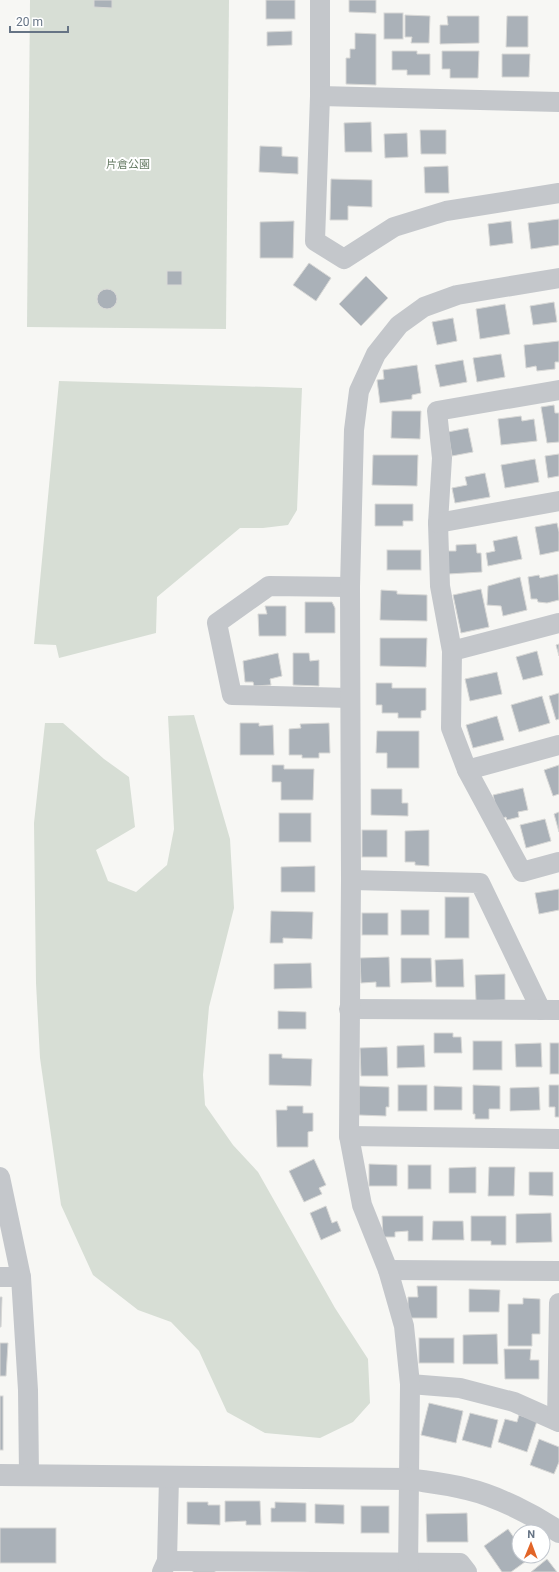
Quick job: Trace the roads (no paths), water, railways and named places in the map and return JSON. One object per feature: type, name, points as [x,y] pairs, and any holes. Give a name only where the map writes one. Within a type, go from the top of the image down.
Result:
[{"type":"street","points":[[320,0],[320,96],[315,241],[344,259],[394,227],[446,211],[559,193]]},
{"type":"street","points":[[320,96],[559,102]]},
{"type":"street","points":[[408,1567],[410,1384],[404,1326],[388,1270],[362,1206],[349,1136],[351,880],[350,587],[354,430],[359,391],[376,354],[399,325],[424,307],[457,295],[559,278]]},
{"type":"street","points":[[559,390],[437,411],[442,458],[438,523],[440,586],[452,651],[451,728],[467,770],[522,872],[559,862]]},
{"type":"street","points":[[438,523],[559,501]]},
{"type":"street","points":[[350,587],[269,586],[218,623],[232,695],[350,698]]},
{"type":"street","points":[[452,651],[559,623]]},
{"type":"street","points":[[467,770],[559,745]]},
{"type":"street","points":[[349,1009],[550,1010],[480,883],[351,880]]},
{"type":"street","points":[[349,1136],[559,1139]]},
{"type":"street","points":[[0,1177],[21,1277],[28,1390],[29,1475]]},
{"type":"street","points":[[388,1270],[559,1272]]},
{"type":"street","points":[[0,1277],[21,1277]]},
{"type":"street","points":[[410,1384],[468,1390],[514,1402],[558,1422],[559,1303]]},
{"type":"street","points":[[0,1475],[409,1479],[468,1489],[504,1502],[543,1521],[559,1532]]},
{"type":"street","points":[[169,1477],[165,1566],[408,1567],[460,1563],[467,1572]]},
{"type":"park label","name":"片倉公園","points":[[128,164]]}]
